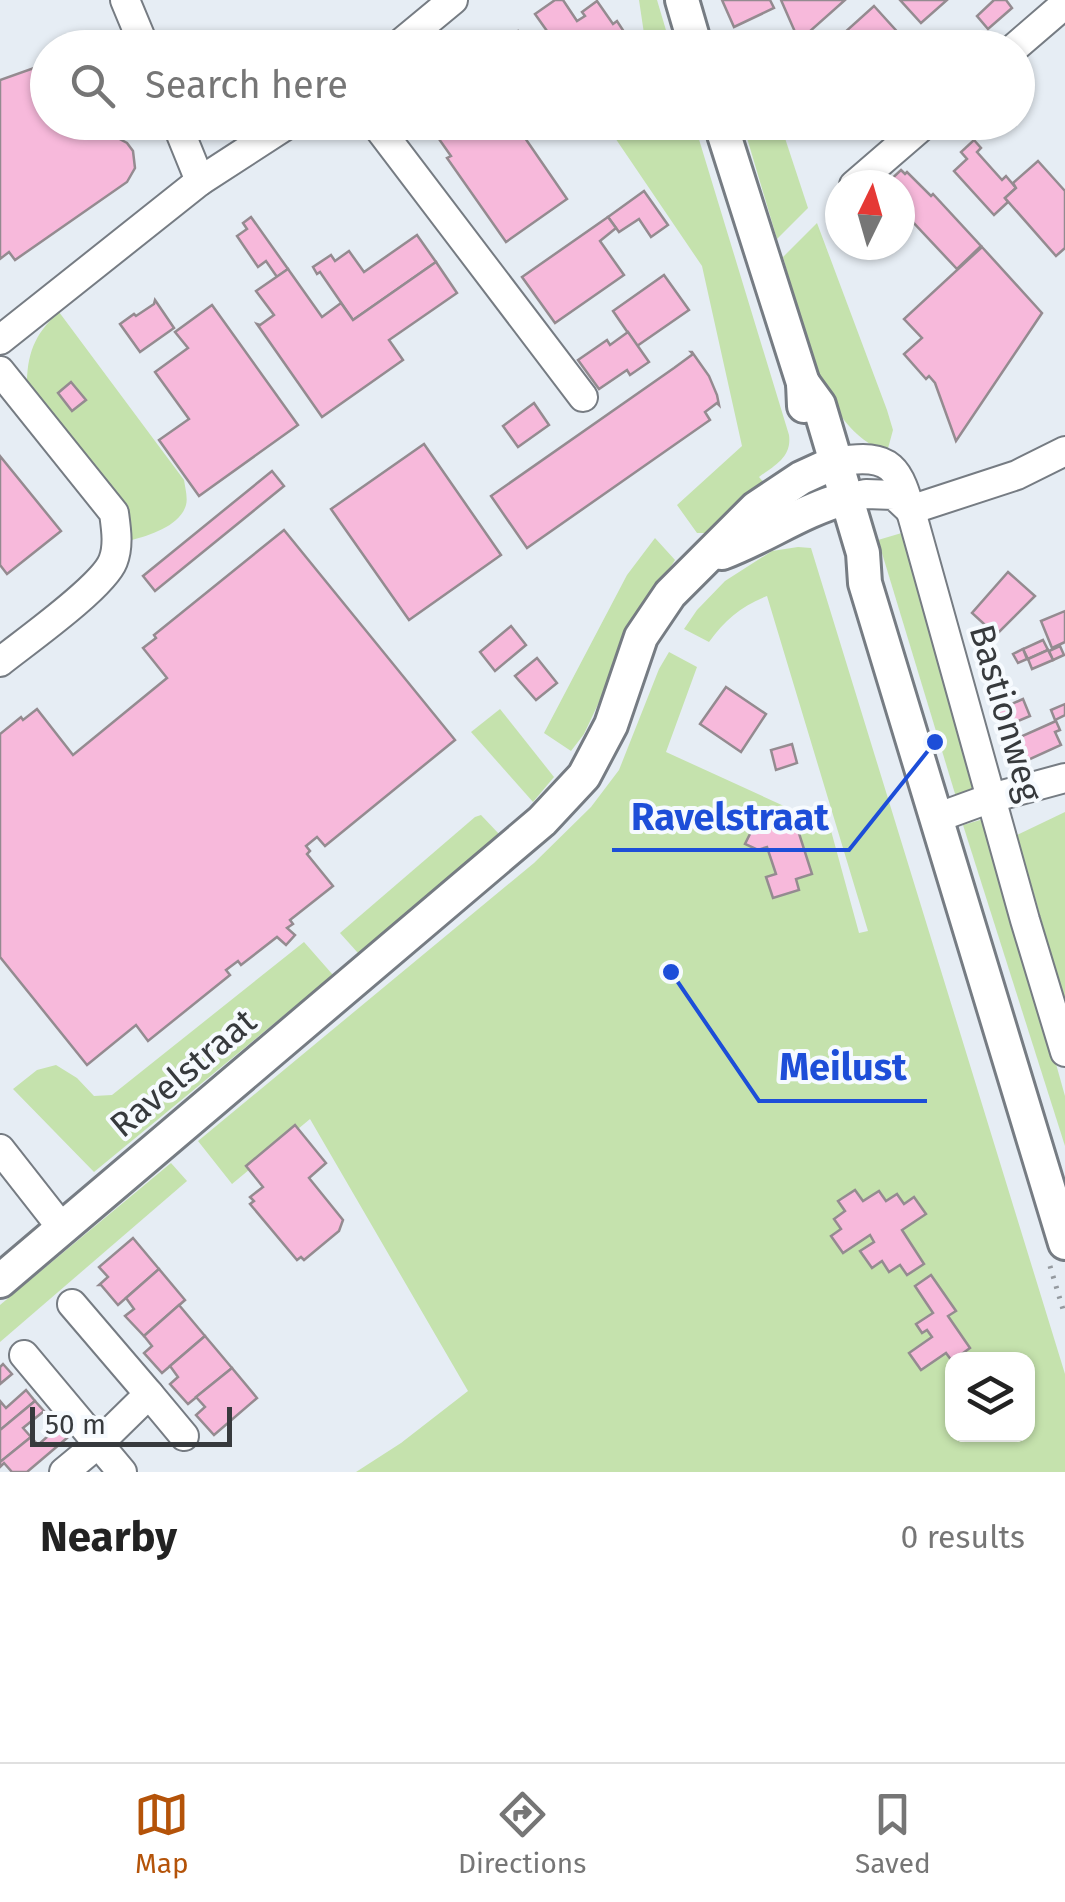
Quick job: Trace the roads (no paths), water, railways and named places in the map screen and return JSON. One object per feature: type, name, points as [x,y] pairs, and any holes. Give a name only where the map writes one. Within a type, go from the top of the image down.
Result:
[{"type":"street","points":[[125,0],[138,30]]},
{"type":"street","points":[[417,30],[453,0]]},
{"type":"street","points":[[682,0],[691,30]]},
{"type":"street","points":[[1035,30],[1065,4]]},
{"type":"street","points":[[183,140],[200,181]]},
{"type":"street","points":[[0,340],[200,181],[263,140]]},
{"type":"street","points":[[388,140],[583,397]]},
{"type":"street","points":[[726,140],[803,383],[804,410],[863,554],[866,584],[1065,1243]]},
{"type":"street","points":[[872,170],[906,140]]},
{"type":"street","points":[[0,370],[114,513],[117,534],[114,560],[100,581],[0,662]]},
{"type":"street","points":[[839,500],[866,494],[894,495],[910,510],[1016,475],[1065,451]]},
{"type":"street","name":"Bastionweg","points":[[829,465],[856,458],[885,462],[898,472],[1065,1052]]},
{"type":"street","name":"Ravelstraat","points":[[0,1280],[542,821],[584,776],[611,724],[641,637],[670,594],[756,508],[800,478],[829,465]]},
{"type":"street","name":"Ravelstraat","points":[[709,558],[839,500]]},
{"type":"street","points":[[936,818],[1065,778]]},
{"type":"street","points":[[0,1149],[62,1228]]},
{"type":"street","points":[[72,1304],[184,1436]]},
{"type":"street","points":[[24,1355],[122,1472]]},
{"type":"street","points":[[64,1472],[149,1394]]},
{"type":"place","name":"Ravelstraat","points":[[935,742]]},
{"type":"place","name":"Meilust","points":[[671,972]]}]
